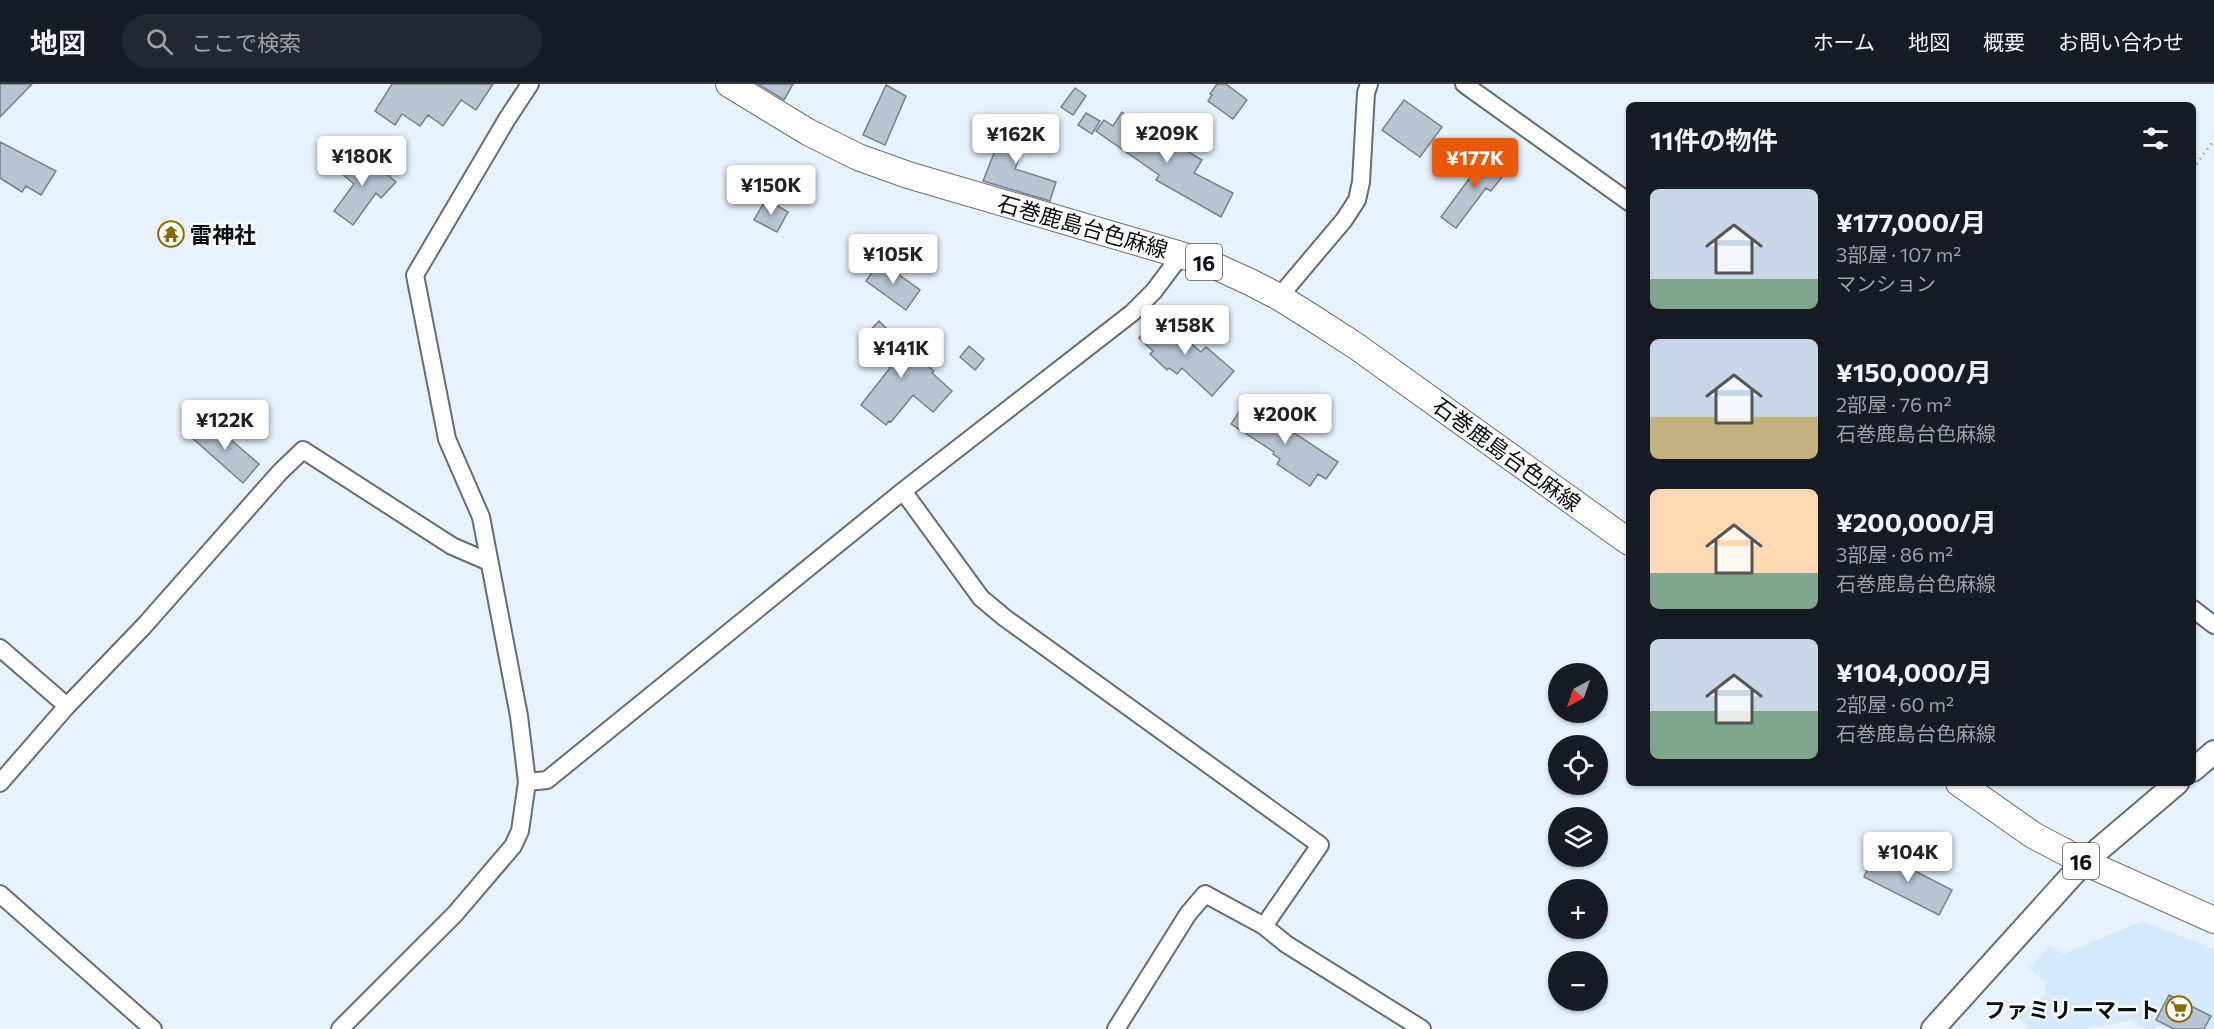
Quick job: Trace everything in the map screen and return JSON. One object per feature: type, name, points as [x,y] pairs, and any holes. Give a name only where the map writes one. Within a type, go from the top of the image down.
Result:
[{"type":"main road","name":"石巻鹿島台色麻線","points":[[729,84],[808,132],[858,157],[919,178],[1215,266],[1279,297],[1356,346],[1626,540]]},
{"type":"main road","points":[[2196,767],[2214,752]]},
{"type":"main road","name":"16","points":[[1963,786],[2033,835],[2084,862],[2214,920]]},
{"type":"main road","points":[[1933,1029],[2084,862],[2174,786]]},
{"type":"street","points":[[340,1029],[454,914],[513,846],[520,831],[526,782],[519,716],[481,517],[447,439],[416,275],[507,119],[530,84]]},
{"type":"street","points":[[1279,297],[1358,200],[1366,93],[1369,84]]},
{"type":"street","points":[[1464,84],[1626,200]]},
{"type":"street","points":[[526,782],[547,780],[903,491],[1132,313],[1154,291],[1181,255]]},
{"type":"street","points":[[0,783],[67,706],[144,626],[280,472],[303,450],[452,546],[489,562]]},
{"type":"street","points":[[903,491],[981,598],[1015,625],[1320,845],[1264,926]]},
{"type":"street","points":[[2196,611],[2214,625]]},
{"type":"street","points":[[0,648],[67,706]]},
{"type":"street","points":[[0,894],[153,1029]]},
{"type":"street","points":[[1116,1029],[1188,914],[1205,894],[1264,926],[1286,944],[1422,1029]]},
{"type":"path","points":[[2196,165],[2214,140]]},
{"type":"shaded area","points":[[2142,921],[2214,949],[2214,1029],[2165,1029],[2157,1025],[2155,1029],[2146,1029],[2131,1021],[2081,1029],[2030,1029],[2016,1015],[2046,994],[2044,981],[2029,968],[2051,944],[2062,955]]},
{"type":"building","points":[[0,84],[32,84],[0,117]]},
{"type":"building","points":[[392,84],[493,84],[476,110],[461,100],[443,126],[428,115],[420,126],[402,114],[395,125],[375,111]]},
{"type":"building","points":[[758,84],[793,84],[784,100]]},
{"type":"building","points":[[1217,84],[1226,84],[1247,100],[1233,119],[1208,101]]},
{"type":"building","points":[[886,85],[906,96],[885,145],[863,135]]},
{"type":"building","points":[[1075,88],[1086,96],[1073,115],[1061,107]]},
{"type":"building","points":[[1404,100],[1442,127],[1420,157],[1382,130]]},
{"type":"building","points":[[1122,112],[1138,124],[1137,126],[1174,151],[1177,145],[1202,160],[1194,173],[1233,193],[1221,217],[1156,180],[1159,175],[1096,131],[1104,120],[1113,126]]},
{"type":"building","points":[[1086,113],[1100,121],[1092,134],[1078,125]]},
{"type":"building","points":[[1008,118],[1026,125],[1022,137],[1026,139],[1015,169],[1056,182],[1050,201],[983,181]]},
{"type":"building","points":[[0,142],[56,171],[41,195],[26,186],[22,192],[0,178]]},
{"type":"building","points":[[362,153],[396,182],[381,198],[376,193],[353,225],[334,211],[354,184],[341,173],[354,156],[357,159]]},
{"type":"building","points":[[1488,153],[1509,168],[1491,191],[1486,188],[1456,228],[1441,217]]},
{"type":"building","points":[[766,199],[788,212],[777,232],[754,220]]},
{"type":"building","points":[[880,261],[920,290],[906,310],[866,281]]},
{"type":"building","points":[[1159,315],[1170,329],[1172,327],[1201,352],[1206,347],[1234,371],[1212,396],[1182,368],[1177,374],[1169,368],[1167,370],[1150,354],[1153,351],[1139,338]]},
{"type":"building","points":[[879,321],[893,335],[892,337],[934,371],[932,373],[952,391],[933,412],[913,395],[886,425],[861,405],[890,368],[882,361],[886,357],[864,337]]},
{"type":"building","points":[[969,346],[984,359],[975,370],[960,357]]},
{"type":"building","points":[[1246,401],[1338,462],[1326,479],[1318,474],[1310,486],[1277,464],[1280,459],[1273,454],[1274,452],[1231,424]]},
{"type":"building","points":[[207,419],[259,464],[243,483],[191,437]]},
{"type":"building","points":[[1876,851],[1952,890],[1939,915],[1864,877]]},
{"type":"building","name":"ファミリーマート","points":[[2169,995],[2211,1016],[2204,1029],[2174,1029],[2156,1020]]},
{"type":"place","name":"雷神社","points":[[171,234]]},
{"type":"place","name":"ファミリーマート","points":[[2179,1009]]}]
